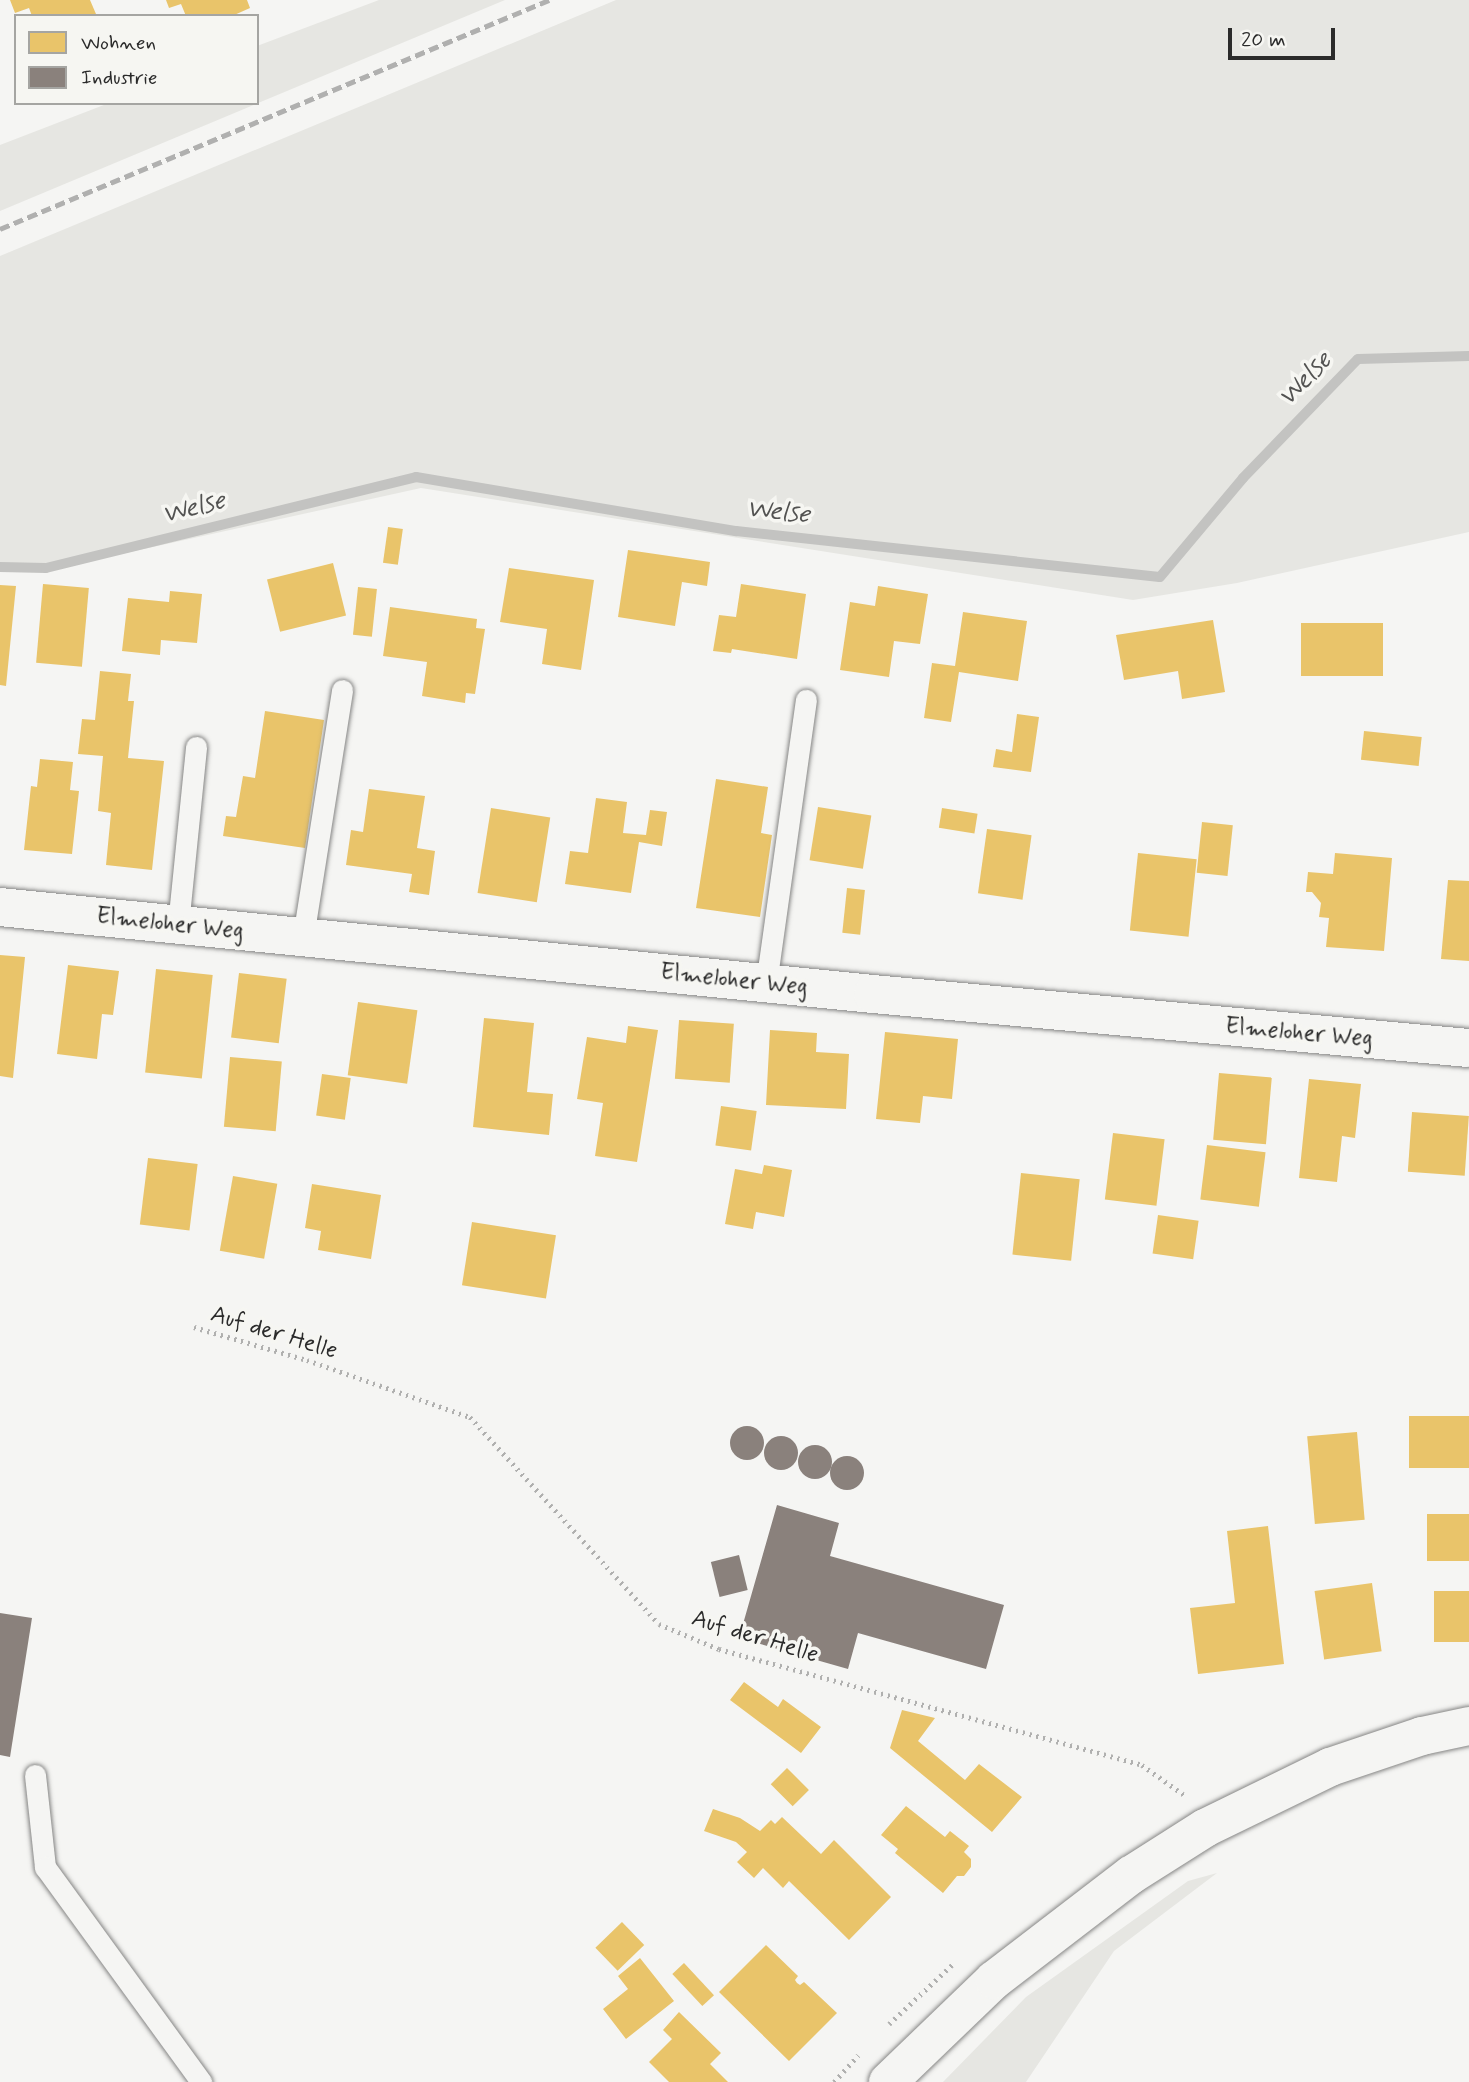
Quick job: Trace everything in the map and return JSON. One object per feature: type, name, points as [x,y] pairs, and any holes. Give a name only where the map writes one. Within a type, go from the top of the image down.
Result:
[{"type":"street","name":"Elmeloher Weg","points":[[0,907],[766,984],[1469,1048]]},
{"type":"street","points":[[888,2082],[993,1980],[1131,1875],[1205,1828],[1330,1767],[1422,1736],[1469,1726]]},
{"type":"lane","points":[[303,937],[342,690]]},
{"type":"lane","points":[[766,984],[806,700]]},
{"type":"lane","points":[[178,925],[196,747]]},
{"type":"lane","points":[[35,1775],[45,1867],[201,2082]]},
{"type":"path","name":"Auf der Helle","points":[[194,1326],[307,1360],[470,1418],[659,1624],[719,1649],[1142,1765],[1189,1798],[1205,1828]]},
{"type":"shaded area","points":[[379,0],[505,0],[259,103],[259,45]]},
{"type":"shaded area","points":[[616,0],[1469,0],[1469,532],[1237,583],[1133,600],[421,488],[44,571],[0,570],[0,256]]},
{"type":"shaded area","points":[[104,105],[254,105],[0,211],[0,145]]},
{"type":"shaded area","points":[[1217,1873],[1114,1951],[1026,2082],[943,2082],[1026,1997],[1188,1881]]},
{"type":"building: Wohnen","points":[[10,0],[90,0],[96,14],[31,14],[29,8],[15,13]]},
{"type":"building: Wohnen","points":[[166,0],[247,0],[250,8],[236,14],[185,14],[181,4],[169,8]]},
{"type":"building: Wohnen","points":[[388,527],[403,529],[398,565],[383,563]]},
{"type":"building: Wohnen","points":[[628,550],[710,562],[707,586],[682,582],[675,626],[618,617]]},
{"type":"building: Wohnen","points":[[333,563],[346,615],[280,632],[267,579]]},
{"type":"building: Wohnen","points":[[509,568],[594,580],[581,670],[542,664],[547,629],[500,622]]},
{"type":"building: Wohnen","points":[[43,584],[89,588],[82,667],[36,663]]},
{"type":"building: Wohnen","points":[[741,584],[806,594],[797,659],[732,649],[731,653],[713,651],[719,615],[736,617]]},
{"type":"building: Wohnen","points":[[0,585],[16,586],[6,686],[0,685]]},
{"type":"building: Wohnen","points":[[878,586],[928,594],[920,644],[894,641],[889,677],[840,670],[850,602],[875,606]]},
{"type":"building: Wohnen","points":[[358,587],[377,589],[372,637],[353,635]]},
{"type":"building: Wohnen","points":[[170,591],[202,594],[197,643],[161,640],[160,655],[122,651],[128,598],[169,602]]},
{"type":"building: Wohnen","points":[[390,607],[477,619],[476,628],[485,629],[475,694],[466,693],[465,703],[422,696],[427,662],[383,656]]},
{"type":"building: Wohnen","points":[[963,612],[1027,621],[1018,681],[959,672],[951,722],[924,718],[932,663],[955,666]]},
{"type":"building: Wohnen","points":[[1213,620],[1225,692],[1182,699],[1178,671],[1124,680],[1116,635]]},
{"type":"building: Wohnen","points":[[1301,623],[1383,623],[1383,676],[1301,676]]},
{"type":"building: Wohnen","points":[[100,671],[131,674],[128,701],[134,701],[128,758],[164,761],[152,870],[106,865],[111,813],[98,811],[103,756],[78,754],[82,719],[95,720]]},
{"type":"building: Wohnen","points":[[265,711],[324,720],[305,848],[223,836],[226,816],[236,817],[243,776],[255,778]]},
{"type":"building: Wohnen","points":[[1017,714],[1039,717],[1031,772],[993,767],[996,749],[1012,752]]},
{"type":"building: Wohnen","points":[[1364,731],[1422,737],[1419,766],[1361,760]]},
{"type":"building: Wohnen","points":[[40,759],[73,762],[70,790],[79,791],[72,854],[24,850],[31,786],[37,787]]},
{"type":"building: Wohnen","points":[[716,779],[768,787],[761,833],[772,835],[760,917],[696,908]]},
{"type":"building: Wohnen","points":[[369,789],[425,796],[417,848],[435,851],[429,895],[409,892],[412,874],[346,865],[351,830],[363,832]]},
{"type":"building: Wohnen","points":[[596,798],[627,802],[623,833],[646,835],[650,810],[667,812],[662,846],[639,842],[631,893],[565,884],[570,851],[588,853]]},
{"type":"building: Wohnen","points":[[818,807],[871,815],[863,869],[810,860]]},
{"type":"building: Wohnen","points":[[491,808],[550,817],[537,902],[478,893]]},
{"type":"building: Wohnen","points":[[942,808],[978,814],[974,833],[939,828]]},
{"type":"building: Wohnen","points":[[1202,822],[1233,825],[1227,876],[1197,873]]},
{"type":"building: Wohnen","points":[[987,829],[1032,835],[1023,900],[978,893]]},
{"type":"building: Wohnen","points":[[1138,853],[1197,859],[1189,937],[1130,931]]},
{"type":"building: Wohnen","points":[[1335,853],[1392,858],[1384,951],[1326,947],[1329,918],[1319,917],[1321,903],[1312,892],[1306,892],[1308,872],[1333,874]]},
{"type":"building: Wohnen","points":[[1448,880],[1469,881],[1469,961],[1441,959]]},
{"type":"building: Wohnen","points":[[847,888],[865,890],[860,935],[842,933]]},
{"type":"building: Wohnen","points":[[0,955],[25,957],[13,1078],[0,1076]]},
{"type":"building: Wohnen","points":[[68,965],[119,971],[113,1015],[102,1014],[97,1059],[57,1054]]},
{"type":"building: Wohnen","points":[[156,969],[213,975],[202,1078],[145,1072]]},
{"type":"building: Wohnen","points":[[239,973],[287,979],[279,1043],[231,1038]]},
{"type":"building: Wohnen","points":[[358,1002],[417,1010],[407,1084],[348,1075]]},
{"type":"building: Wohnen","points":[[484,1018],[534,1023],[527,1092],[553,1094],[549,1135],[473,1127]]},
{"type":"building: Wohnen","points":[[679,1020],[734,1024],[730,1083],[675,1079]]},
{"type":"building: Wohnen","points":[[628,1026],[658,1030],[637,1162],[595,1156],[603,1103],[577,1099],[587,1037],[626,1043]]},
{"type":"building: Wohnen","points":[[770,1030],[817,1033],[816,1052],[849,1054],[846,1109],[766,1105]]},
{"type":"building: Wohnen","points":[[885,1032],[958,1039],[952,1099],[923,1096],[920,1123],[876,1119]]},
{"type":"building: Wohnen","points":[[230,1057],[282,1062],[276,1131],[224,1127]]},
{"type":"building: Wohnen","points":[[1219,1073],[1272,1078],[1266,1144],[1213,1140]]},
{"type":"building: Wohnen","points":[[322,1074],[351,1078],[345,1120],[316,1116]]},
{"type":"building: Wohnen","points":[[1309,1079],[1361,1084],[1355,1138],[1342,1136],[1337,1182],[1299,1178]]},
{"type":"building: Wohnen","points":[[721,1106],[757,1111],[751,1151],[715,1146]]},
{"type":"building: Wohnen","points":[[1412,1112],[1469,1116],[1465,1176],[1408,1172]]},
{"type":"building: Wohnen","points":[[1113,1133],[1165,1139],[1156,1206],[1105,1200]]},
{"type":"building: Wohnen","points":[[1207,1145],[1266,1152],[1259,1207],[1200,1200]]},
{"type":"building: Wohnen","points":[[148,1158],[198,1164],[189,1231],[140,1225]]},
{"type":"building: Wohnen","points":[[764,1165],[792,1170],[784,1217],[756,1212],[753,1229],[725,1224],[735,1169],[762,1174]]},
{"type":"building: Wohnen","points":[[1021,1173],[1080,1179],[1071,1261],[1012,1255]]},
{"type":"building: Wohnen","points":[[233,1176],[277,1184],[264,1259],[220,1251]]},
{"type":"building: Wohnen","points":[[312,1184],[381,1195],[371,1259],[318,1250],[321,1231],[305,1228]]},
{"type":"building: Wohnen","points":[[1158,1215],[1199,1221],[1193,1259],[1153,1254]]},
{"type":"building: Wohnen","points":[[472,1222],[556,1235],[546,1299],[462,1285]]},
{"type":"building: Wohnen","points":[[1409,1416],[1469,1416],[1469,1468],[1409,1468]]},
{"type":"building: Wohnen","points":[[1357,1432],[1365,1520],[1315,1524],[1307,1436]]},
{"type":"building: Wohnen","points":[[1427,1514],[1469,1514],[1469,1561],[1427,1561]]},
{"type":"building: Wohnen","points":[[1268,1526],[1284,1664],[1198,1674],[1190,1608],[1235,1603],[1227,1531]]},
{"type":"building: Wohnen","points":[[1372,1583],[1382,1651],[1324,1659],[1315,1591]]},
{"type":"building: Wohnen","points":[[1434,1591],[1469,1591],[1469,1642],[1434,1642]]},
{"type":"building: Wohnen","points":[[744,1682],[778,1707],[783,1699],[821,1727],[801,1753],[730,1700]]},
{"type":"building: Wohnen","points":[[902,1710],[935,1718],[918,1741],[965,1780],[979,1764],[1022,1797],[992,1832],[890,1748]]},
{"type":"building: Wohnen","points":[[787,1768],[809,1790],[793,1806],[771,1784]]},
{"type":"building: Wohnen","points":[[906,1806],[945,1837],[950,1831],[969,1846],[964,1852],[971,1859],[971,1867],[964,1876],[957,1876],[943,1893],[895,1853],[898,1849],[881,1835]]},
{"type":"building: Wohnen","points":[[713,1809],[740,1818],[760,1831],[771,1820],[775,1824],[782,1817],[821,1854],[834,1840],[891,1897],[849,1940],[789,1881],[783,1888],[763,1868],[754,1878],[737,1862],[747,1852],[736,1842],[704,1831]]},
{"type":"building: Wohnen","points":[[622,1922],[644,1945],[618,1971],[595,1948]]},
{"type":"building: Wohnen","points":[[766,1945],[798,1976],[795,1980],[797,1983],[800,1985],[804,1982],[837,2013],[789,2061],[719,1992]]},
{"type":"building: Wohnen","points":[[640,1958],[674,2001],[626,2039],[603,2009],[628,1989],[618,1976]]},
{"type":"building: Wohnen","points":[[684,1963],[714,1995],[702,2006],[672,1974]]},
{"type":"building: Wohnen","points":[[679,2012],[721,2053],[710,2064],[728,2082],[669,2082],[649,2062],[672,2039],[663,2030]]},
{"type":"building: Industrie","points":[[747,1426],[759,1431],[764,1443],[759,1455],[747,1460],[735,1455],[730,1443],[735,1431]]},
{"type":"building: Industrie","points":[[781,1436],[793,1441],[798,1453],[793,1465],[781,1470],[769,1465],[764,1453],[769,1441]]},
{"type":"building: Industrie","points":[[815,1445],[827,1450],[832,1462],[827,1474],[815,1479],[803,1474],[798,1462],[803,1450]]},
{"type":"building: Industrie","points":[[847,1456],[859,1461],[864,1473],[859,1485],[847,1490],[835,1485],[830,1473],[835,1461]]},
{"type":"building: Industrie","points":[[777,1505],[839,1523],[830,1556],[1004,1605],[986,1669],[858,1633],[848,1669],[739,1638]]},
{"type":"building: Industrie","points":[[739,1555],[748,1590],[720,1597],[711,1562]]},
{"type":"building: Industrie","points":[[0,1613],[32,1618],[10,1757],[0,1755]]},
{"type":"waterway","name":"Welse","points":[[0,567],[46,568],[416,477],[736,531],[1160,577],[1243,478],[1358,359],[1469,356]]},
{"type":"railway","points":[[0,229],[549,0]]}]
